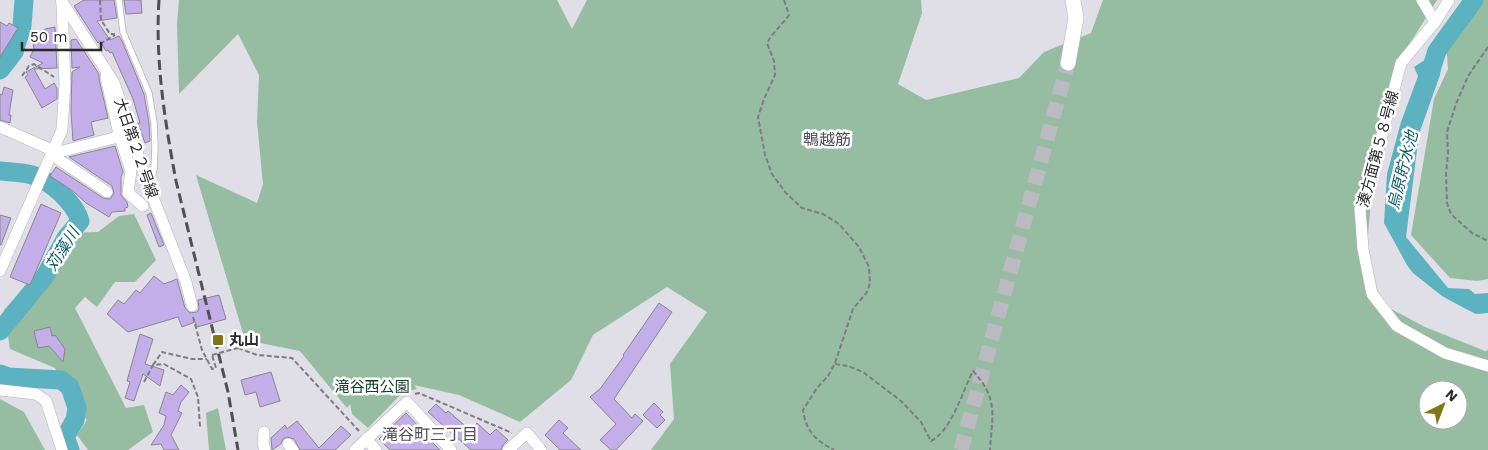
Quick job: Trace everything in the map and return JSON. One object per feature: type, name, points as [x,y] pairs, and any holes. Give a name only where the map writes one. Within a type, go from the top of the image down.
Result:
[{"type":"street","points":[[1068,63],[1076,18],[1073,0]]},
{"type":"street","points":[[1422,0],[1435,22]]},
{"type":"street","name":"湊方面第５８号線","points":[[1449,0],[1435,22],[1401,63],[1360,209],[1363,249],[1372,294],[1397,326],[1445,353],[1488,366]]},
{"type":"street","name":"大日第２２号線","points":[[62,1],[114,83],[147,182],[186,282],[192,306]]},
{"type":"street","points":[[0,271],[62,130],[65,84],[62,1]]},
{"type":"street","points":[[106,70],[107,84],[119,134],[131,171],[128,193],[143,206]]},
{"type":"street","points":[[0,127],[54,151],[63,151],[114,138],[119,134]]},
{"type":"street","points":[[54,151],[58,159],[107,192]]},
{"type":"street","points":[[0,390],[36,394],[46,401],[62,450]]},
{"type":"street","points":[[355,450],[408,402],[451,450]]},
{"type":"street","points":[[264,432],[265,450]]},
{"type":"street","points":[[508,450],[526,433],[541,450]]},
{"type":"street","points":[[366,439],[376,450]]},
{"type":"lane","points":[[119,0],[123,32],[149,93],[154,123],[154,169],[152,178],[147,182]]},
{"type":"path","points":[[92,49],[118,33],[110,34],[101,20],[100,0]]},
{"type":"path","points":[[784,0],[789,14],[767,43],[774,61],[775,75],[758,117],[764,155],[772,174],[786,193],[802,208],[823,214],[839,224],[859,247],[869,267],[870,283],[867,292],[853,309],[835,364],[803,410],[805,422],[812,435],[834,450]]},
{"type":"path","points":[[1488,46],[1468,76],[1456,104],[1447,132],[1446,174],[1447,203],[1451,214],[1472,233],[1488,241]]},
{"type":"path","points":[[22,76],[29,66],[34,64],[65,84]]},
{"type":"path","points":[[192,306],[191,312],[202,350],[212,369],[216,368],[212,355],[238,348],[257,355],[292,358],[366,439]]},
{"type":"path","points":[[144,382],[162,352],[192,359],[207,359]]},
{"type":"path","points":[[153,365],[164,364],[191,379],[198,397],[200,427]]},
{"type":"path","points":[[835,364],[857,368],[901,401],[921,422],[931,441],[937,438],[951,417],[973,371],[984,383],[990,396],[993,410],[990,450]]},
{"type":"path","points":[[408,402],[409,397],[419,393],[517,435],[526,433]]},
{"type":"green space","name":"滝谷西公園","points":[[179,0],[557,0],[572,29],[587,0],[921,0],[922,13],[898,84],[926,100],[1019,78],[1044,52],[1091,33],[1103,0],[1437,0],[1394,69],[1377,127],[1366,259],[1378,302],[1425,327],[1485,351],[1488,350],[1488,450],[651,450],[674,419],[670,364],[707,312],[667,287],[593,335],[571,380],[520,422],[459,395],[414,385],[417,389],[403,392],[368,428],[352,414],[350,404],[347,408],[300,351],[245,340],[196,175],[257,203],[263,184],[257,122],[259,75],[238,34],[179,94],[177,23]]},
{"type":"green space","points":[[1463,0],[1488,0],[1488,279],[1477,281],[1450,278],[1411,235],[1434,99],[1448,69],[1445,28]]},
{"type":"green space","points":[[134,214],[156,260],[135,282],[115,282],[97,307],[85,297],[75,308],[126,408],[144,405],[153,432],[128,450],[88,450],[77,435],[87,420],[70,397],[55,368],[10,349],[4,310],[30,282],[63,233],[98,232],[119,216]]},
{"type":"green space","points":[[0,399],[24,412],[45,450],[0,450]]},
{"type":"green space","points":[[218,408],[226,450],[209,450],[206,413]]},
{"type":"water","points":[[1423,61],[1432,61],[1441,66],[1440,75],[1419,134],[1406,237],[1448,288],[1469,289],[1475,294],[1488,293],[1488,313],[1476,314],[1464,308],[1442,296],[1413,273],[1384,223],[1387,174],[1401,122],[1418,76],[1414,67]]},
{"type":"building","points":[[84,0],[114,0],[117,18],[97,21],[110,40],[119,36],[122,41],[144,94],[150,141],[145,143],[133,99],[112,52],[106,51],[100,41],[98,43],[74,6]]},
{"type":"building","points":[[124,0],[141,0],[142,13],[126,14]]},
{"type":"building","points":[[0,22],[7,26],[9,23],[18,28],[0,57]]},
{"type":"building","points":[[55,27],[57,68],[34,69],[45,89],[54,83],[57,88],[57,99],[42,108],[25,77],[28,75],[26,72],[43,63],[30,57],[34,49],[33,43],[38,42],[36,34],[45,32],[45,29]]},
{"type":"building","points":[[76,39],[99,74],[108,118],[91,122],[94,135],[73,141],[71,111],[72,72],[80,67],[72,68],[71,40]]},
{"type":"building","points":[[4,87],[13,90],[9,115],[11,115],[10,123],[0,120],[0,94],[2,95]]},
{"type":"building","points":[[115,146],[123,172],[121,177],[121,195],[127,202],[128,207],[125,208],[125,211],[112,212],[109,217],[86,203],[73,191],[50,176],[56,167],[103,198],[110,199],[114,193],[112,186],[69,157]]},
{"type":"building","points":[[41,204],[61,213],[30,285],[10,277]]},
{"type":"building","points":[[151,213],[164,245],[159,247],[147,215]]},
{"type":"building","points":[[0,215],[11,218],[1,245],[0,245]]},
{"type":"building","points":[[154,276],[164,284],[177,279],[185,308],[190,313],[197,312],[199,309],[198,300],[219,295],[226,319],[197,327],[195,322],[182,327],[178,317],[128,332],[107,314],[118,300],[124,304],[136,290],[140,293]]},
{"type":"building","points":[[659,303],[672,312],[614,399],[632,418],[635,414],[643,421],[616,450],[611,450],[600,440],[616,424],[590,397],[600,389]]},
{"type":"building","points":[[50,327],[52,336],[55,335],[65,349],[63,362],[49,346],[38,348],[34,331]]},
{"type":"building","points":[[140,334],[153,339],[145,364],[164,370],[160,386],[143,374],[134,401],[125,398],[130,382],[127,381]]},
{"type":"building","points":[[271,372],[280,401],[260,407],[256,392],[245,395],[241,380]]},
{"type":"building","points":[[181,385],[189,392],[181,402],[178,411],[182,413],[171,435],[179,450],[164,450],[161,444],[151,445],[164,425],[166,416],[159,413],[166,392],[173,395]]},
{"type":"building","points":[[654,403],[663,412],[660,415],[665,420],[657,428],[643,415]]},
{"type":"building","points":[[436,404],[446,413],[448,411],[470,430],[477,423],[490,435],[496,429],[508,440],[501,450],[471,450],[428,412]]},
{"type":"building","points":[[406,413],[440,450],[390,450],[379,439]]},
{"type":"building","points":[[559,420],[568,428],[563,433],[581,450],[560,450],[545,435]]},
{"type":"building","points":[[297,421],[319,448],[341,426],[351,435],[335,450],[300,450],[294,439],[287,437],[272,450],[271,438],[285,425],[287,429]]},
{"type":"waterway","name":"苅藻川","points":[[0,70],[14,52],[22,26],[24,0]]},
{"type":"waterway","name":"烏原貯水池","points":[[1426,85],[1437,51],[1474,0]]},
{"type":"waterway","name":"苅藻川","points":[[0,171],[28,174],[46,182],[61,193],[73,207],[80,221],[66,238],[45,276],[0,331]]},
{"type":"waterway","name":"苅藻川","points":[[0,374],[8,377],[61,380],[70,387],[77,408],[75,420],[65,437],[70,450]]},
{"type":"tunnel","points":[[961,450],[1068,63]]},
{"type":"railway","points":[[159,0],[158,46],[172,159],[228,392],[238,450]]},
{"type":"place","name":"丸山","points":[[218,340]]},
{"type":"district","name":"鵯越筋","points":[[827,139]]},
{"type":"district","name":"滝谷町三丁目","points":[[430,434]]}]
